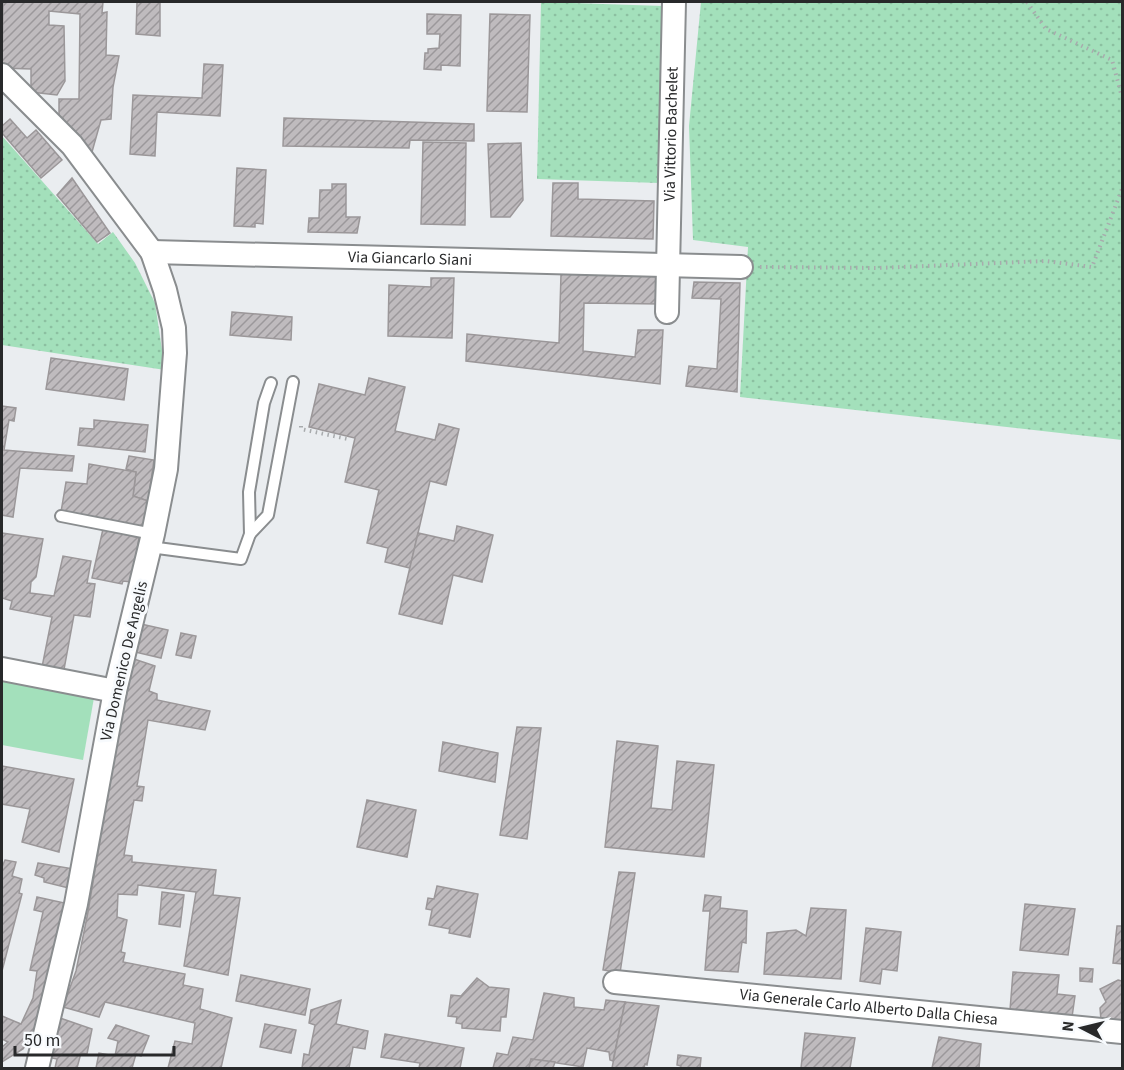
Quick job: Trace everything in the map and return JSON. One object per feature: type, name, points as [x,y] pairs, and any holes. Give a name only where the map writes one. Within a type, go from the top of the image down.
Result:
[{"type":"street","name":"Via Vittorio Bachelet","points":[[667,312],[674,2]]},
{"type":"street","name":"Via Domenico De Angelis","points":[[2,75],[72,144],[152,252],[165,290],[174,328],[175,353],[166,469],[152,541],[115,691],[76,904],[37,1068]]},
{"type":"street","name":"Via Giancarlo Siani","points":[[152,252],[741,267]]},
{"type":"street","points":[[2,669],[115,691]]},
{"type":"street","name":"Via Generale Carlo Alberto Dalla Chiesa","points":[[615,982],[1122,1032]]},
{"type":"lane","points":[[250,534],[268,515],[293,382]]},
{"type":"lane","points":[[61,516],[152,541],[241,559],[250,534],[249,492],[264,403],[271,383]]},
{"type":"path","points":[[1027,2],[1046,29],[1112,60],[1122,97]]},
{"type":"path","points":[[741,267],[877,268],[1046,261],[1092,267],[1122,189]]},
{"type":"path","points":[[302,419],[301,429],[348,439]]},
{"type":"green space","points":[[541,2],[664,6],[659,183],[537,179]]},
{"type":"green space","points":[[701,2],[1122,2],[1122,440],[740,397],[748,247],[693,240],[689,126]]},
{"type":"green space","points":[[2,136],[98,244],[113,232],[135,263],[155,303],[165,370],[2,345]]},
{"type":"green space","points":[[2,674],[95,692],[83,760],[2,745]]},
{"type":"building","points":[[3,2],[103,2],[102,13],[107,12],[106,55],[119,56],[113,87],[111,119],[101,120],[90,159],[64,127],[63,118],[59,118],[59,99],[79,99],[80,14],[49,11],[49,25],[64,26],[65,81],[57,95],[31,92],[31,69],[2,68]]},
{"type":"building","points":[[137,2],[160,2],[160,36],[136,34]]},
{"type":"building","points":[[427,14],[461,15],[460,66],[441,65],[441,70],[424,69],[425,53],[428,53],[428,49],[439,48],[440,34],[427,34]]},
{"type":"building","points":[[490,14],[530,15],[527,112],[487,111]]},
{"type":"building","points":[[204,64],[223,65],[220,116],[157,112],[155,156],[130,154],[133,95],[202,98]]},
{"type":"building","points":[[284,118],[474,124],[474,141],[410,140],[409,148],[283,146]]},
{"type":"building","points":[[10,119],[27,138],[36,130],[62,160],[41,178],[2,133],[2,126]]},
{"type":"building","points":[[423,142],[466,143],[465,225],[421,224]]},
{"type":"building","points":[[521,143],[523,200],[510,217],[491,217],[488,144]]},
{"type":"building","points":[[237,168],[266,170],[263,224],[255,223],[255,227],[234,226]]},
{"type":"building","points":[[72,178],[110,233],[97,242],[57,195]]},
{"type":"building","points":[[553,183],[578,183],[578,199],[654,201],[653,239],[551,236]]},
{"type":"building","points":[[332,184],[346,184],[346,217],[360,217],[357,233],[308,232],[309,218],[319,218],[320,190],[332,190]]},
{"type":"building","points":[[561,274],[664,276],[661,304],[584,303],[583,351],[635,357],[638,330],[663,330],[660,384],[466,361],[467,334],[559,343]]},
{"type":"building","points":[[431,278],[454,278],[452,338],[388,336],[389,285],[431,287]]},
{"type":"building","points":[[694,282],[740,283],[737,392],[686,386],[689,366],[717,369],[721,299],[692,298]]},
{"type":"building","points":[[232,312],[292,317],[291,340],[230,335]]},
{"type":"building","points":[[51,358],[128,369],[124,400],[46,389]]},
{"type":"building","points":[[369,378],[405,387],[395,431],[435,440],[439,424],[459,429],[446,485],[430,481],[410,568],[385,562],[388,548],[367,543],[379,490],[345,482],[355,438],[309,427],[319,384],[365,395]]},
{"type":"building","points":[[2,406],[16,408],[14,421],[9,420],[4,450],[74,456],[72,471],[20,468],[13,517],[2,515]]},
{"type":"building","points":[[94,420],[148,425],[145,452],[78,445],[80,428],[94,429]]},
{"type":"building","points":[[129,456],[154,460],[148,501],[133,496],[136,472],[126,469]]},
{"type":"building","points":[[89,464],[136,472],[133,496],[148,501],[146,528],[61,512],[66,482],[87,484]]},
{"type":"building","points":[[457,526],[493,535],[482,582],[453,575],[442,624],[399,614],[418,533],[454,541]]},
{"type":"building","points":[[103,529],[139,538],[131,582],[123,581],[122,584],[92,578]]},
{"type":"building","points":[[2,533],[43,539],[36,577],[31,582],[30,593],[54,596],[63,556],[91,561],[87,583],[95,584],[90,617],[74,615],[63,675],[41,672],[52,617],[10,609],[12,601],[2,598]]},
{"type":"building","points":[[141,624],[168,630],[161,658],[135,652]]},
{"type":"building","points":[[181,633],[196,636],[191,658],[176,655]]},
{"type":"building","points":[[134,659],[155,666],[149,691],[157,694],[157,700],[210,711],[205,730],[148,720],[137,786],[144,787],[142,801],[134,800],[124,855],[132,856],[132,862],[216,870],[213,895],[240,898],[228,975],[184,966],[196,892],[138,885],[137,895],[118,894],[117,917],[127,920],[121,952],[125,953],[123,962],[185,974],[183,985],[203,989],[200,1009],[232,1018],[221,1068],[168,1068],[175,1041],[192,1044],[195,1023],[105,1002],[99,1017],[63,1007],[76,971],[124,697]]},
{"type":"building","points":[[517,727],[541,728],[527,839],[500,835]]},
{"type":"building","points":[[617,741],[658,746],[651,808],[672,810],[677,761],[714,765],[704,857],[605,847]]},
{"type":"building","points":[[443,742],[498,753],[495,782],[439,771]]},
{"type":"building","points":[[2,766],[74,779],[59,852],[22,842],[30,809],[2,804]]},
{"type":"building","points":[[367,800],[416,810],[407,857],[357,847]]},
{"type":"building","points":[[5,860],[16,862],[12,876],[22,879],[19,893],[22,894],[2,971],[2,867]]},
{"type":"building","points":[[38,863],[74,869],[69,888],[44,882],[44,878],[35,875]]},
{"type":"building","points":[[619,872],[635,873],[620,973],[603,970]]},
{"type":"building","points":[[437,886],[478,894],[470,937],[449,933],[450,929],[429,925],[432,910],[426,909],[428,898],[434,899]]},
{"type":"building","points":[[162,892],[184,895],[180,927],[159,924]]},
{"type":"building","points":[[705,895],[721,897],[720,908],[747,911],[746,943],[742,942],[738,972],[705,970],[710,911],[703,911]]},
{"type":"building","points":[[37,897],[69,904],[36,1031],[23,1049],[2,1062],[2,1047],[8,1042],[2,1039],[2,1016],[21,1024],[33,998],[37,971],[30,970],[43,912],[34,910]]},
{"type":"building","points":[[1025,904],[1075,909],[1068,955],[1020,950]]},
{"type":"building","points":[[811,908],[846,910],[841,979],[764,974],[767,933],[796,930],[806,936]]},
{"type":"building","points":[[1117,926],[1122,926],[1122,964],[1113,963]]},
{"type":"building","points":[[866,928],[901,932],[897,971],[882,969],[880,984],[860,981]]},
{"type":"building","points":[[1080,968],[1093,969],[1092,982],[1080,981]]},
{"type":"building","points":[[1013,972],[1059,975],[1057,994],[1075,996],[1072,1017],[1010,1010]]},
{"type":"building","points":[[241,975],[310,989],[305,1015],[236,1001]]},
{"type":"building","points":[[477,978],[489,987],[509,989],[506,1017],[501,1017],[500,1031],[462,1028],[462,1024],[456,1023],[457,1017],[448,1016],[451,995],[461,996]]},
{"type":"building","points":[[1118,980],[1122,981],[1122,1021],[1101,1020],[1100,1008],[1106,1002],[1100,989]]},
{"type":"building","points":[[544,993],[574,998],[574,1007],[604,1010],[606,1000],[625,1002],[613,1061],[610,1060],[609,1052],[587,1048],[583,1067],[531,1059],[529,1068],[493,1068],[497,1053],[508,1055],[513,1037],[533,1040]]},
{"type":"building","points":[[341,1000],[336,1024],[368,1031],[365,1049],[353,1047],[349,1068],[302,1068],[304,1054],[309,1055],[315,1025],[309,1023],[311,1010]]},
{"type":"building","points":[[625,1002],[659,1006],[647,1065],[645,1064],[644,1068],[612,1068]]},
{"type":"building","points":[[60,1018],[92,1029],[87,1054],[81,1053],[77,1068],[55,1068],[57,1059],[52,1058]]},
{"type":"building","points":[[265,1024],[296,1030],[291,1053],[260,1047]]},
{"type":"building","points":[[116,1025],[149,1036],[141,1056],[136,1054],[132,1068],[96,1068],[99,1053],[115,1056],[118,1041],[108,1038]]},
{"type":"building","points":[[805,1033],[855,1038],[850,1068],[801,1068]]},
{"type":"building","points":[[385,1034],[464,1048],[460,1068],[419,1068],[420,1063],[381,1057]]},
{"type":"building","points":[[939,1037],[981,1044],[979,1068],[932,1068]]},
{"type":"building","points":[[678,1055],[701,1058],[700,1068],[680,1068],[681,1066],[677,1065]]},
{"type":"building","points":[[531,1059],[555,1062],[553,1068],[529,1068]]}]
